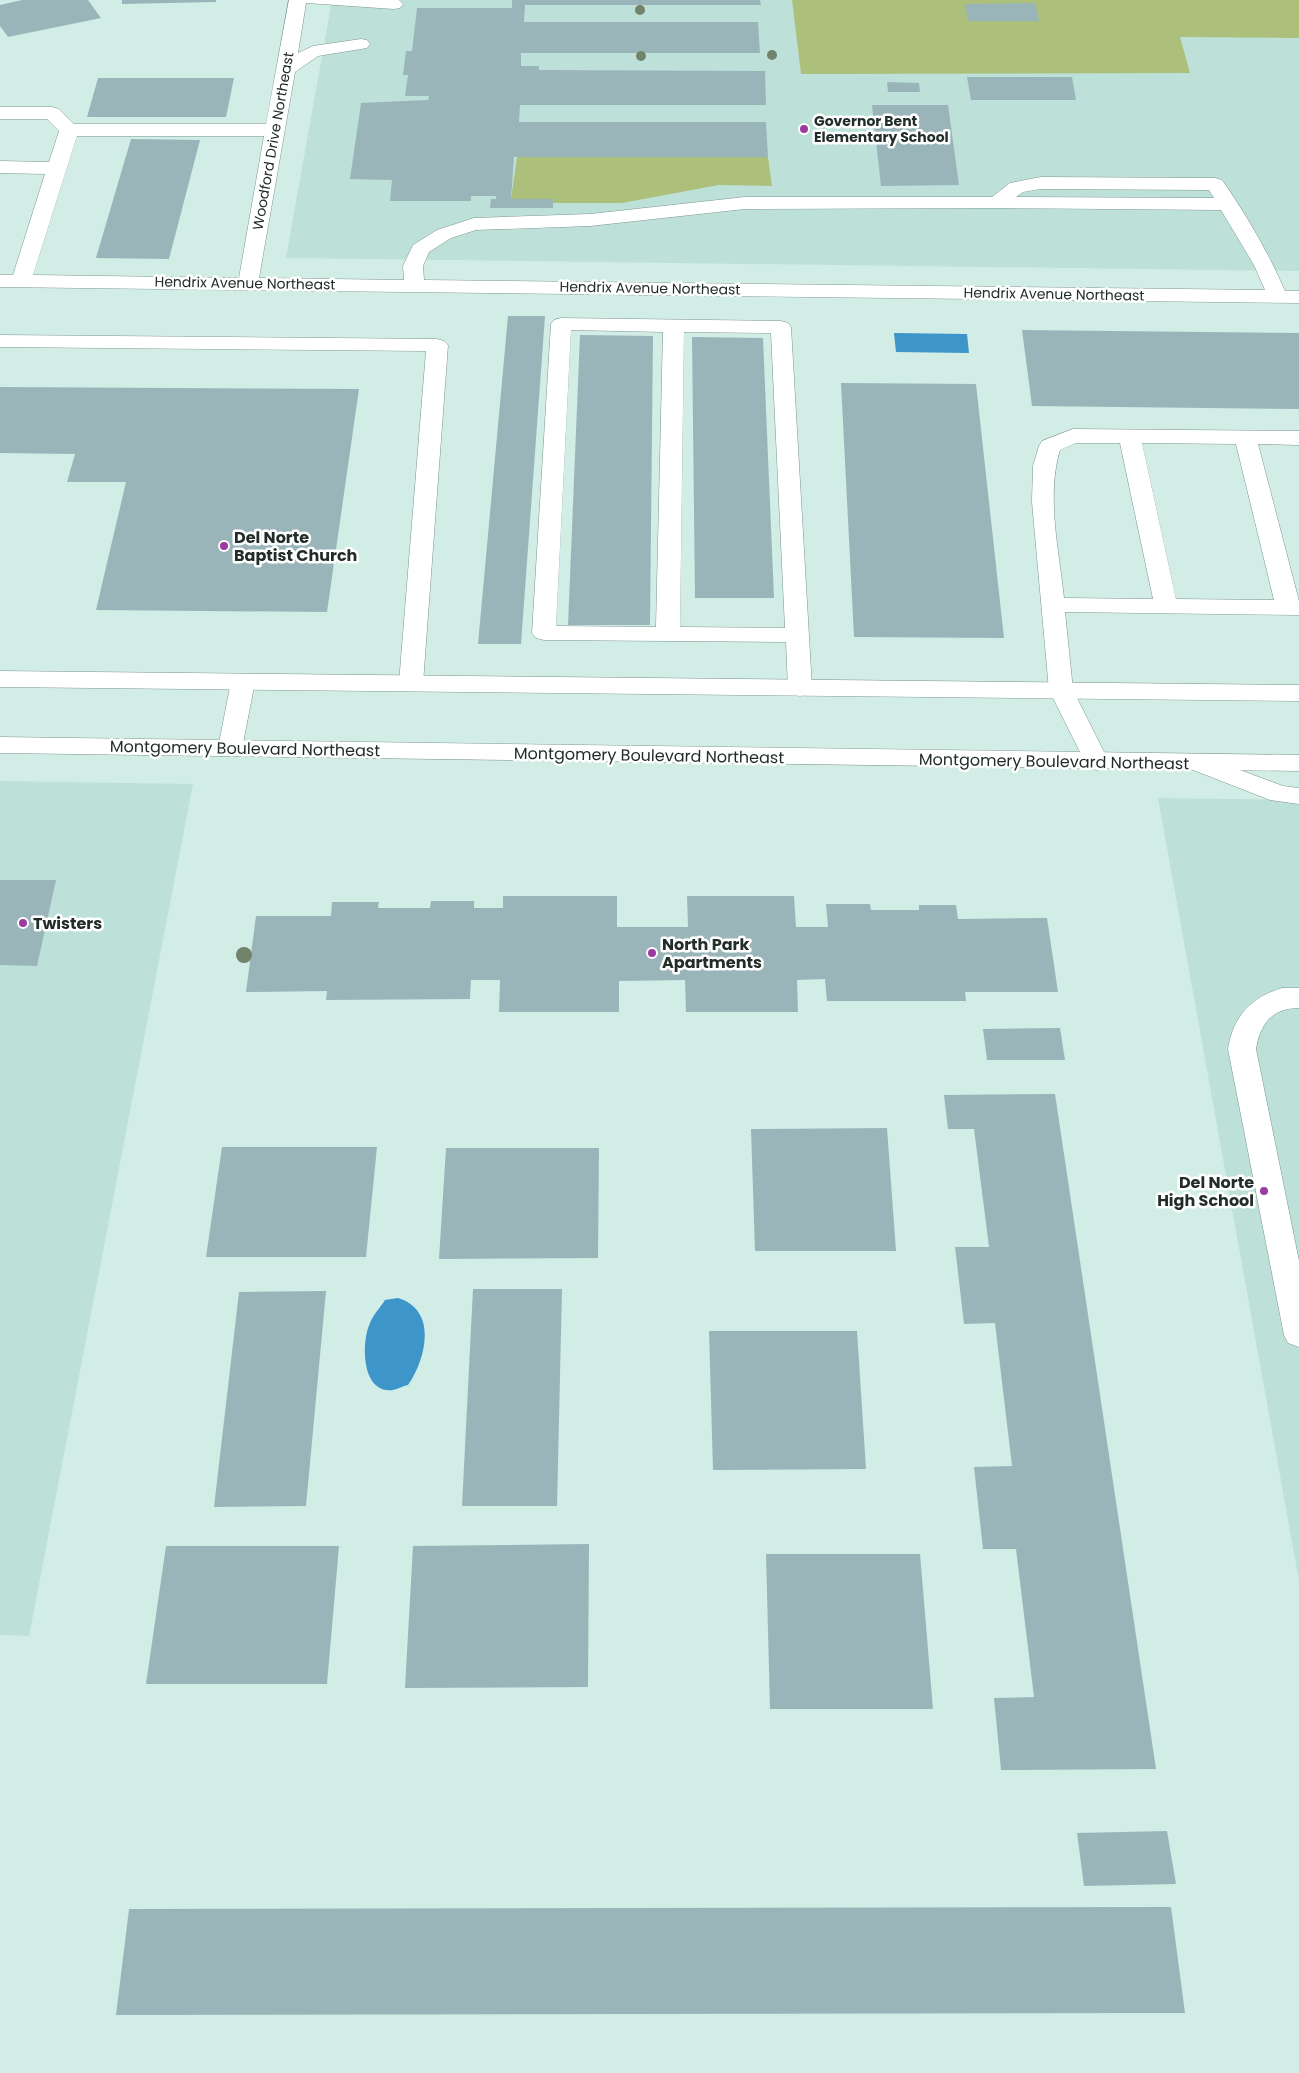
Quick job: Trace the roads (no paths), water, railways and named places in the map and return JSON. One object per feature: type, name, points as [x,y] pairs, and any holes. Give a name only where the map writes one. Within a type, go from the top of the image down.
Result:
[{"type":"main road","name":"Woodford Drive Northeast","points":[[248,282],[298,0]]},
{"type":"main road","points":[[314,0],[394,4]]},
{"type":"main road","points":[[286,69],[313,51],[361,44]]},
{"type":"main road","points":[[0,113],[52,113],[70,130],[275,130]]},
{"type":"main road","points":[[21,281],[70,130]]},
{"type":"main road","points":[[0,167],[57,168]]},
{"type":"main road","points":[[414,285],[413,266],[420,249],[444,234],[474,224],[590,220],[745,203],[997,203],[1017,187],[1041,183],[1215,184],[1264,265],[1278,297]]},
{"type":"main road","name":"Hendrix Avenue Northeast","points":[[0,281],[248,282],[1299,297]]},
{"type":"main road","points":[[798,635],[544,633],[560,324],[781,327],[798,635],[800,688]]},
{"type":"main road","points":[[668,634],[674,325]]},
{"type":"main road","points":[[0,341],[438,345],[411,683]]},
{"type":"main road","points":[[1097,762],[1061,690],[1043,502],[1044,466],[1050,446],[1073,436],[1299,438]]},
{"type":"main road","points":[[1130,437],[1166,607]]},
{"type":"main road","points":[[1053,605],[1294,608],[1245,438]]},
{"type":"main road","points":[[0,679],[1299,692]]},
{"type":"main road","points":[[230,748],[243,682]]},
{"type":"main road","name":"Montgomery Boulevard Northeast","points":[[0,745],[1097,762],[1299,763]]},
{"type":"main road","points":[[1197,762],[1279,794],[1299,796]]},
{"type":"main road","points":[[1299,998],[1282,998],[1260,1010],[1245,1030],[1242,1049],[1299,1335]]},
{"type":"water","points":[[894,333],[967,334],[969,353],[896,352]]},
{"type":"water","points":[[398,1298],[411,1304],[419,1313],[425,1336],[423,1349],[420,1362],[408,1385],[393,1390],[382,1389],[369,1376],[366,1365],[365,1342],[370,1323],[385,1300]]},
{"type":"place","name":"Governor Bent Elementary School","points":[[804,129]]},
{"type":"place","name":"Del Norte Baptist Church","points":[[224,546]]},
{"type":"place","name":"Twisters","points":[[23,923]]},
{"type":"place","name":"North Park Apartments","points":[[652,953]]},
{"type":"place","name":"Del Norte High School","points":[[1264,1191]]}]
